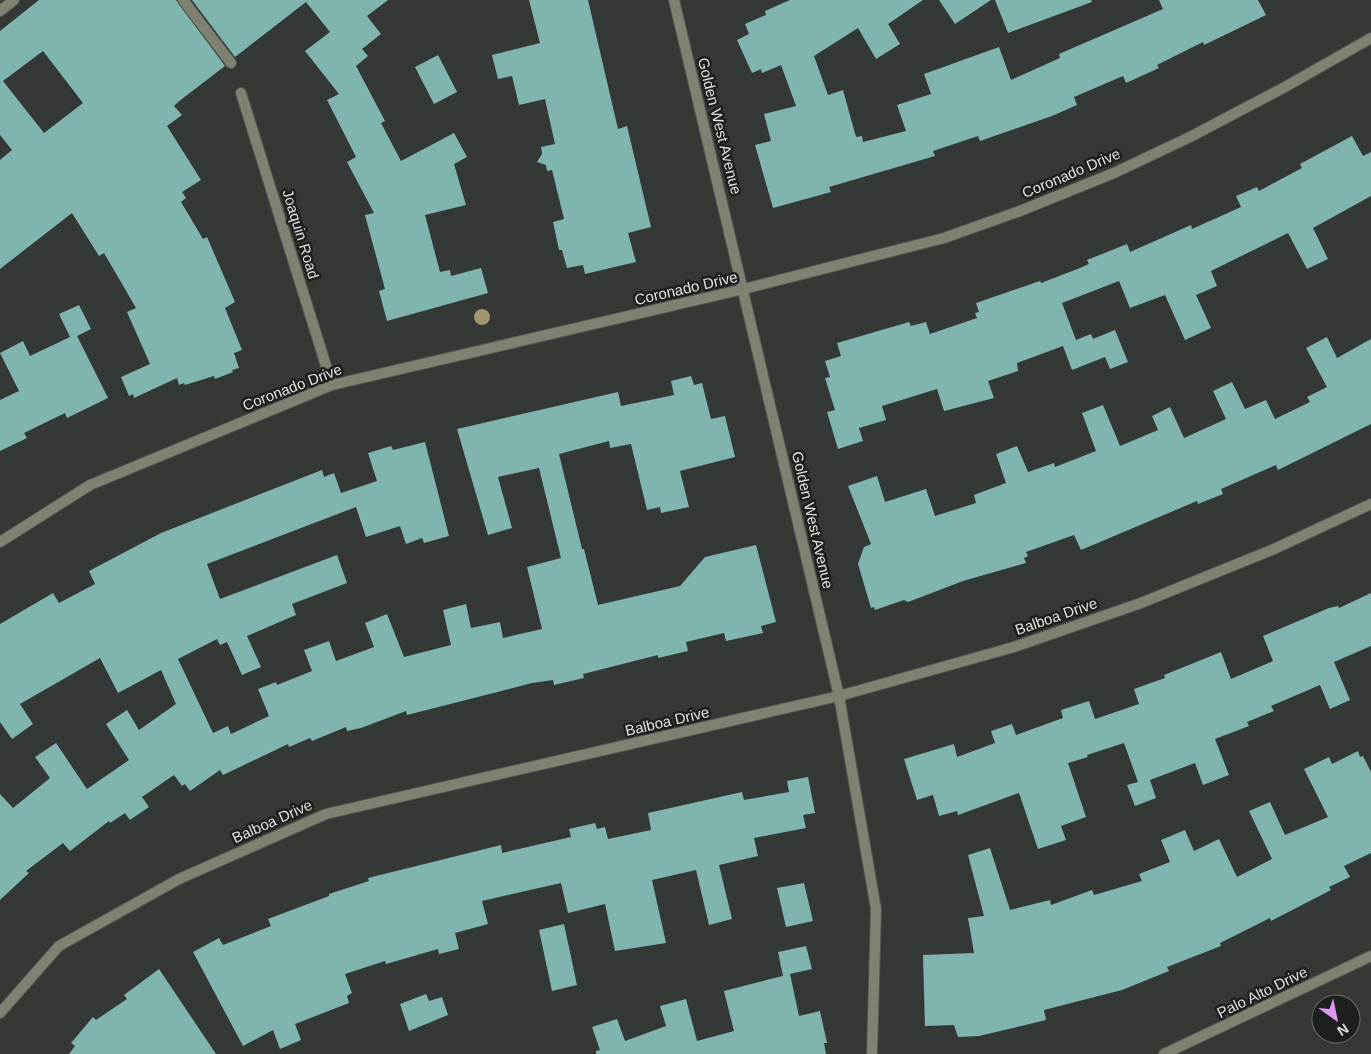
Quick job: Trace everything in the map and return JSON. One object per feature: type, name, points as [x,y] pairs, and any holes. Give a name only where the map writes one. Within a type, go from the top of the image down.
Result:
[{"type":"street","points":[[0,11],[14,0]]},
{"type":"street","points":[[183,0],[232,62]]},
{"type":"street","name":"Golden West Avenue","points":[[674,0],[839,696],[876,909],[872,1054]]},
{"type":"street","name":"Coronado Drive","points":[[0,542],[90,485],[332,385],[744,290],[944,238],[1020,211],[1114,173],[1190,136],[1285,87],[1371,38]]},
{"type":"street","name":"Joaquin Road","points":[[241,93],[332,385]]},
{"type":"street","name":"Balboa Drive","points":[[0,1013],[59,946],[179,879],[326,814],[839,696],[1014,647],[1141,603],[1274,549],[1371,504]]},
{"type":"street","name":"Palo Alto Drive","points":[[1164,1054],[1371,956]]},
{"type":"building","points":[[39,0],[176,0],[225,66],[174,106],[182,115],[167,126],[201,180],[182,192],[186,198],[181,202],[203,239],[207,237],[235,302],[225,308],[242,350],[234,353],[239,368],[215,379],[214,376],[185,385],[184,383],[179,385],[177,378],[134,398],[133,394],[129,396],[121,377],[150,364],[127,312],[136,308],[104,253],[99,256],[72,213],[0,269],[0,160],[12,150],[0,135],[0,31]],"holes":[[[43,51],[83,103],[44,133],[3,81]]]},
{"type":"building","points":[[192,0],[388,0],[367,16],[381,34],[362,49],[368,56],[356,66],[385,121],[381,123],[401,161],[454,133],[467,157],[454,164],[466,205],[425,215],[440,272],[450,270],[451,276],[481,268],[488,293],[387,321],[379,291],[385,289],[365,215],[374,213],[347,162],[356,157],[327,100],[339,94],[305,51],[330,32],[306,2],[235,57]]},
{"type":"building","points":[[529,0],[588,0],[618,129],[627,126],[651,227],[628,233],[636,262],[585,274],[583,265],[567,268],[562,250],[559,250],[553,222],[564,219],[552,170],[547,171],[546,165],[537,162],[542,154],[541,147],[555,144],[545,99],[519,105],[512,76],[498,79],[492,55],[540,43]]},
{"type":"building","points":[[790,0],[923,0],[888,24],[900,44],[876,59],[858,28],[814,56],[828,95],[843,90],[856,137],[862,136],[863,142],[906,131],[897,105],[931,94],[924,74],[999,47],[1011,80],[1060,58],[1059,54],[1163,9],[1159,0],[1258,0],[1266,15],[1204,45],[1203,42],[1157,65],[1159,68],[1126,83],[1123,76],[1074,97],[1077,105],[1052,116],[980,141],[978,136],[933,151],[935,156],[829,187],[831,192],[773,208],[755,145],[771,141],[764,114],[796,106],[781,65],[762,73],[761,69],[752,73],[737,40],[749,34],[745,24],[766,15],[765,11]]},
{"type":"building","points":[[939,0],[991,0],[955,24]]},
{"type":"building","points":[[995,0],[1091,0],[1092,2],[1008,33]]},
{"type":"building","points":[[438,55],[457,92],[434,104],[415,67]]},
{"type":"building","points":[[1352,136],[1363,156],[1371,152],[1371,196],[1313,228],[1328,259],[1307,269],[1288,233],[1211,271],[1217,286],[1196,295],[1211,328],[1185,340],[1165,295],[1130,308],[1119,281],[1062,303],[1076,340],[1091,334],[1093,339],[1115,330],[1128,362],[1110,369],[1105,357],[1072,370],[1063,346],[1017,363],[1018,371],[988,381],[994,398],[944,411],[937,389],[882,406],[886,420],[859,428],[863,441],[838,449],[827,412],[835,410],[825,378],[830,377],[825,361],[841,356],[837,343],[909,322],[911,326],[926,322],[930,334],[977,318],[975,313],[979,312],[976,303],[1040,281],[1041,283],[1080,268],[1089,264],[1087,260],[1127,244],[1130,252],[1191,225],[1192,229],[1241,207],[1236,196],[1257,187],[1259,191],[1302,168],[1300,164]]},
{"type":"building","points":[[79,305],[91,329],[77,336],[108,398],[67,418],[65,413],[24,433],[27,438],[0,451],[0,400],[19,391],[0,353],[23,341],[30,356],[70,337],[59,314]]},
{"type":"building","points":[[1327,337],[1337,358],[1371,339],[1371,424],[1278,470],[1276,465],[1221,489],[1223,494],[1198,504],[1197,501],[1081,550],[1074,535],[1026,552],[1028,556],[1024,558],[1026,563],[963,581],[908,602],[904,600],[875,610],[874,607],[871,608],[858,564],[864,547],[871,544],[848,486],[877,476],[885,502],[926,489],[935,516],[976,503],[974,495],[1006,483],[996,454],[1017,446],[1028,472],[1054,463],[1055,467],[1096,451],[1082,413],[1103,405],[1120,446],[1158,430],[1152,416],[1170,407],[1184,438],[1226,419],[1213,391],[1232,382],[1245,409],[1266,400],[1275,419],[1310,402],[1307,397],[1327,387],[1306,348]]},
{"type":"building","points":[[691,376],[694,385],[702,383],[711,419],[725,416],[735,457],[680,471],[689,507],[661,513],[660,507],[647,510],[631,444],[610,448],[609,441],[559,454],[582,549],[584,549],[598,605],[680,586],[705,557],[756,545],[776,622],[761,626],[763,633],[726,641],[724,633],[686,642],[688,651],[658,658],[658,655],[583,674],[584,678],[554,685],[553,680],[532,683],[407,715],[406,711],[361,728],[347,731],[346,727],[312,741],[310,738],[289,747],[288,744],[223,775],[220,770],[190,791],[185,784],[182,786],[174,775],[142,797],[149,807],[130,820],[125,813],[110,823],[109,821],[70,851],[63,843],[26,871],[29,873],[0,900],[0,794],[13,808],[50,778],[35,757],[56,743],[87,789],[129,760],[106,724],[127,710],[139,730],[176,704],[161,670],[118,693],[100,658],[20,704],[33,724],[12,739],[0,722],[0,624],[53,593],[59,603],[95,584],[89,571],[161,533],[322,470],[324,477],[334,473],[341,493],[377,481],[368,453],[391,446],[393,450],[425,442],[449,536],[424,543],[422,538],[406,544],[400,526],[366,537],[356,507],[207,564],[220,599],[337,555],[347,583],[292,604],[296,615],[247,636],[261,667],[242,675],[227,642],[220,645],[217,639],[178,659],[213,733],[228,726],[231,734],[269,716],[258,689],[276,682],[277,685],[312,671],[304,650],[329,641],[336,661],[374,647],[365,623],[387,614],[404,657],[451,645],[443,610],[466,604],[471,628],[500,622],[503,638],[542,629],[527,567],[561,558],[539,468],[498,477],[512,528],[488,535],[457,429],[618,392],[621,406],[674,395],[671,381]]},
{"type":"building","points":[[1371,593],[1371,646],[1334,662],[1350,700],[1330,709],[1320,685],[1271,706],[1274,711],[1247,722],[1249,726],[1215,739],[1229,775],[1203,785],[1195,763],[1150,780],[1156,798],[1135,806],[1127,785],[1138,782],[1124,743],[1087,755],[1088,757],[1068,763],[1086,817],[1061,826],[1066,840],[1038,849],[1019,793],[958,815],[957,811],[939,816],[933,795],[917,800],[904,759],[954,744],[957,757],[995,743],[991,731],[1012,724],[1016,735],[1063,718],[1061,710],[1089,701],[1095,719],[1139,704],[1134,689],[1165,678],[1164,675],[1221,652],[1231,679],[1273,661],[1263,636],[1329,608],[1338,606],[1339,608]]},
{"type":"building","points":[[1358,751],[1360,757],[1363,756],[1371,772],[1371,853],[1344,866],[1350,877],[1329,887],[1331,890],[1271,921],[1270,918],[1220,943],[1221,946],[1167,967],[1169,971],[1122,990],[1044,1010],[1046,1020],[979,1036],[958,1037],[954,1025],[925,1026],[923,955],[974,953],[968,918],[984,916],[968,855],[990,848],[1010,910],[1050,900],[1051,905],[1092,890],[1094,895],[1142,881],[1139,874],[1170,862],[1161,840],[1185,830],[1194,851],[1219,839],[1237,877],[1272,859],[1249,811],[1270,802],[1285,835],[1328,817],[1304,769],[1329,757],[1332,764]]},
{"type":"building","points":[[808,777],[815,813],[803,815],[806,828],[754,838],[758,856],[719,865],[732,919],[709,925],[696,870],[652,880],[666,943],[615,951],[605,904],[568,913],[561,883],[482,901],[488,924],[455,933],[459,949],[439,954],[438,949],[386,964],[385,961],[345,974],[352,993],[347,996],[349,1003],[295,1024],[301,1040],[280,1049],[273,1030],[243,1046],[193,952],[219,938],[223,945],[271,926],[268,919],[329,896],[329,894],[369,881],[368,878],[501,845],[502,853],[571,837],[569,829],[595,823],[597,829],[605,827],[608,839],[651,830],[648,813],[742,792],[744,800],[789,792],[787,781]]},
{"type":"building","points":[[804,883],[813,921],[786,927],[777,888]]},
{"type":"building","points":[[564,924],[577,985],[552,991],[539,930]]},
{"type":"building","points":[[806,946],[812,969],[790,974],[799,1016],[820,1011],[827,1043],[824,1043],[826,1054],[596,1054],[596,1051],[600,1050],[592,1027],[617,1019],[625,1041],[666,1026],[660,1006],[686,999],[697,1041],[734,1031],[724,991],[783,976],[778,952]]},
{"type":"building","points":[[159,969],[216,1054],[69,1054],[75,1046],[71,1043],[93,1017],[96,1020],[127,999],[124,995]]},
{"type":"building","points":[[426,994],[429,1001],[442,997],[448,1015],[409,1031],[400,1004]]}]
